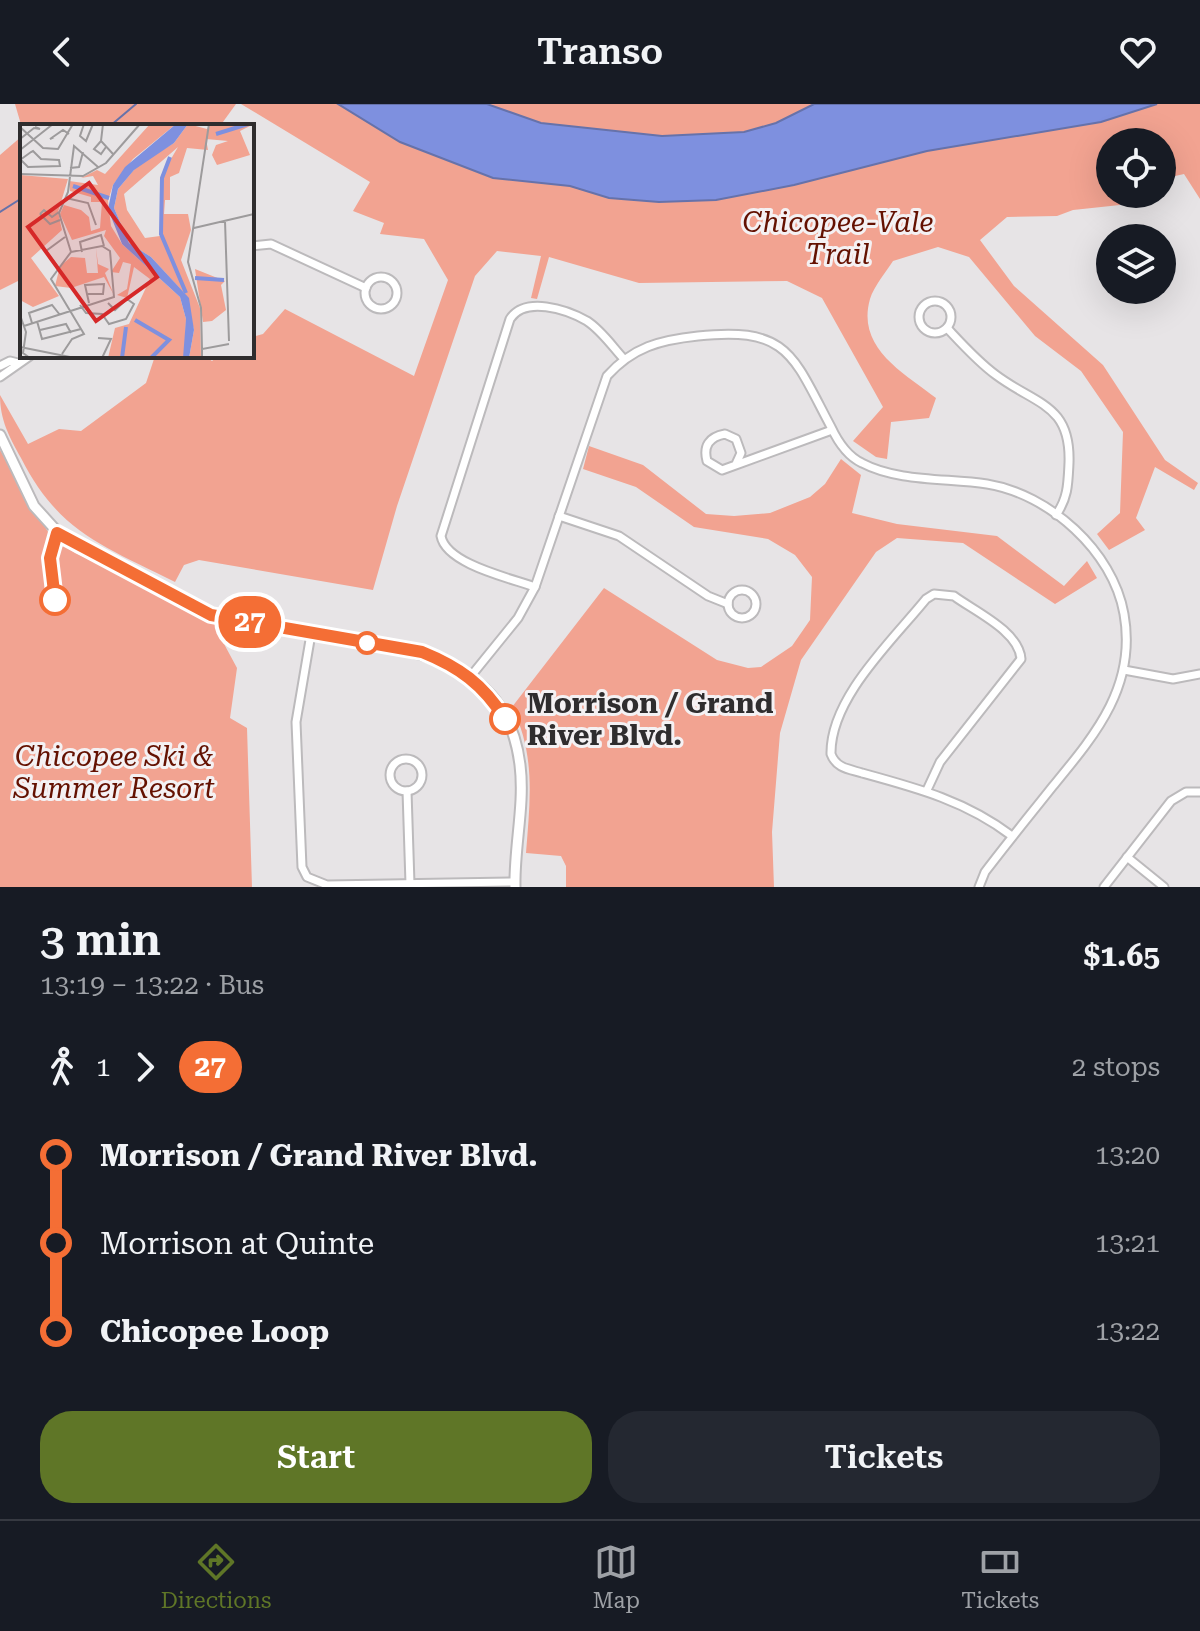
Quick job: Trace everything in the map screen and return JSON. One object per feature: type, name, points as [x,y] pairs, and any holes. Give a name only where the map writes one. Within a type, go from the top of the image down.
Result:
[{"type":"street","points":[[254,246],[271,244],[366,288]]},
{"type":"street","points":[[382,277],[394,282],[397,295],[391,306],[376,308],[367,300],[366,288],[369,282],[382,277]]},
{"type":"street","points":[[938,301],[947,306],[951,316],[947,328],[939,332],[924,329],[919,319],[925,304],[938,301]]},
{"type":"street","points":[[535,587],[456,557],[443,545],[441,536],[510,319],[520,308],[534,305],[577,317],[596,328],[623,358]]},
{"type":"street","points":[[947,328],[993,373],[1043,403],[1063,421],[1070,443],[1068,489],[1056,515]]},
{"type":"street","points":[[471,676],[518,618],[535,587],[599,391],[623,358],[656,342],[735,334],[766,338],[781,346],[797,363],[846,452],[873,468],[1012,489],[1056,515],[1091,547],[1117,590],[1127,644],[1124,670],[1114,702],[1097,732],[985,872],[979,887]]},
{"type":"street","points":[[0,377],[27,358]]},
{"type":"street","points":[[0,366],[10,361],[18,363]]},
{"type":"street","points":[[736,464],[741,453],[736,439],[725,434],[710,439],[705,453],[711,466],[722,470],[832,430]]},
{"type":"street","points":[[0,435],[34,506],[62,537],[211,615],[422,652],[471,676],[505,719],[518,751],[521,783],[515,884],[327,885],[307,877],[302,867],[296,722],[311,634]]},
{"type":"street","points":[[559,516],[619,536],[708,596],[728,604],[731,613],[740,619],[752,615],[757,604],[753,594],[741,590],[732,594],[728,604]]},
{"type":"street","points":[[927,790],[940,762],[1021,659],[1020,651],[1009,636],[954,596],[944,593],[926,599],[844,703],[831,744],[834,760],[845,768],[927,790],[964,805],[1012,836]]},
{"type":"street","points":[[1124,670],[1173,679],[1200,674]]},
{"type":"street","points":[[405,758],[420,765],[423,776],[418,787],[407,791],[393,785],[390,773],[397,761],[405,758]]},
{"type":"street","points":[[407,791],[410,884]]},
{"type":"street","points":[[1104,887],[1171,801],[1186,792],[1200,792]]},
{"type":"street","points":[[1127,857],[1164,887]]},
{"type":"green space","points":[[15,104],[236,104],[221,124],[21,124]]},
{"type":"green space","name":"Chicopee-Vale Trail","points":[[241,104],[338,104],[400,142],[492,178],[570,186],[609,198],[659,202],[716,200],[794,185],[927,151],[1101,122],[1157,104],[1200,104],[1200,199],[1184,174],[1176,176],[1176,128],[1096,128],[1096,208],[1073,210],[1057,216],[1007,217],[980,240],[1014,286],[1103,365],[1165,460],[1198,483],[1194,490],[1155,467],[1136,518],[1145,530],[1109,550],[1097,534],[1120,513],[1123,432],[1081,371],[1035,336],[969,257],[938,247],[893,261],[872,294],[868,316],[876,345],[897,369],[936,398],[929,418],[891,422],[887,459],[876,457],[853,441],[883,407],[822,298],[787,281],[639,283],[549,257],[537,299],[531,298],[541,256],[497,251],[475,276],[397,506],[373,590],[199,560],[184,565],[175,582],[105,547],[68,521],[51,504],[21,458],[3,420],[0,395],[28,444],[59,429],[81,431],[146,383],[154,358],[208,358],[212,361],[216,358],[254,358],[254,336],[263,334],[285,309],[414,376],[448,280],[424,239],[380,234],[384,223],[353,211],[370,182]]},
{"type":"green space","points":[[487,104],[814,104],[776,123],[744,132],[662,136],[541,123]]},
{"type":"green space","points":[[20,138],[20,280],[0,290],[0,155]]},
{"type":"green space","points":[[589,446],[643,465],[706,514],[734,516],[770,513],[810,497],[825,484],[841,459],[861,475],[852,513],[897,524],[997,536],[1064,586],[1087,561],[1097,578],[1055,604],[963,543],[897,538],[876,552],[801,660],[780,733],[772,832],[774,887],[566,887],[566,866],[561,856],[526,853],[530,778],[525,743],[512,707],[604,588],[717,660],[748,668],[761,667],[792,646],[810,620],[812,577],[795,555],[768,539],[694,527],[636,487],[583,469]]},
{"type":"green space","name":"Chicopee Ski & Summer Resort","points":[[0,450],[51,537],[75,553],[164,593],[194,614],[229,623],[223,642],[237,668],[230,718],[247,728],[252,887],[0,887]]},
{"type":"water","points":[[338,104],[487,104],[541,123],[662,136],[744,132],[776,123],[814,104],[1157,104],[1101,122],[927,151],[794,185],[716,200],[659,202],[609,198],[570,186],[493,178],[400,142]]},
{"type":"waterway","points":[[112,124],[136,104]]},
{"type":"waterway","points":[[0,212],[20,199]]},
{"type":"bus line","name":"27","points":[[55,600],[50,558],[57,533],[211,615],[422,652],[471,676],[505,719]]},
{"type":"place","name":"Morrison / Grand River Blvd.","points":[[505,719]]}]
